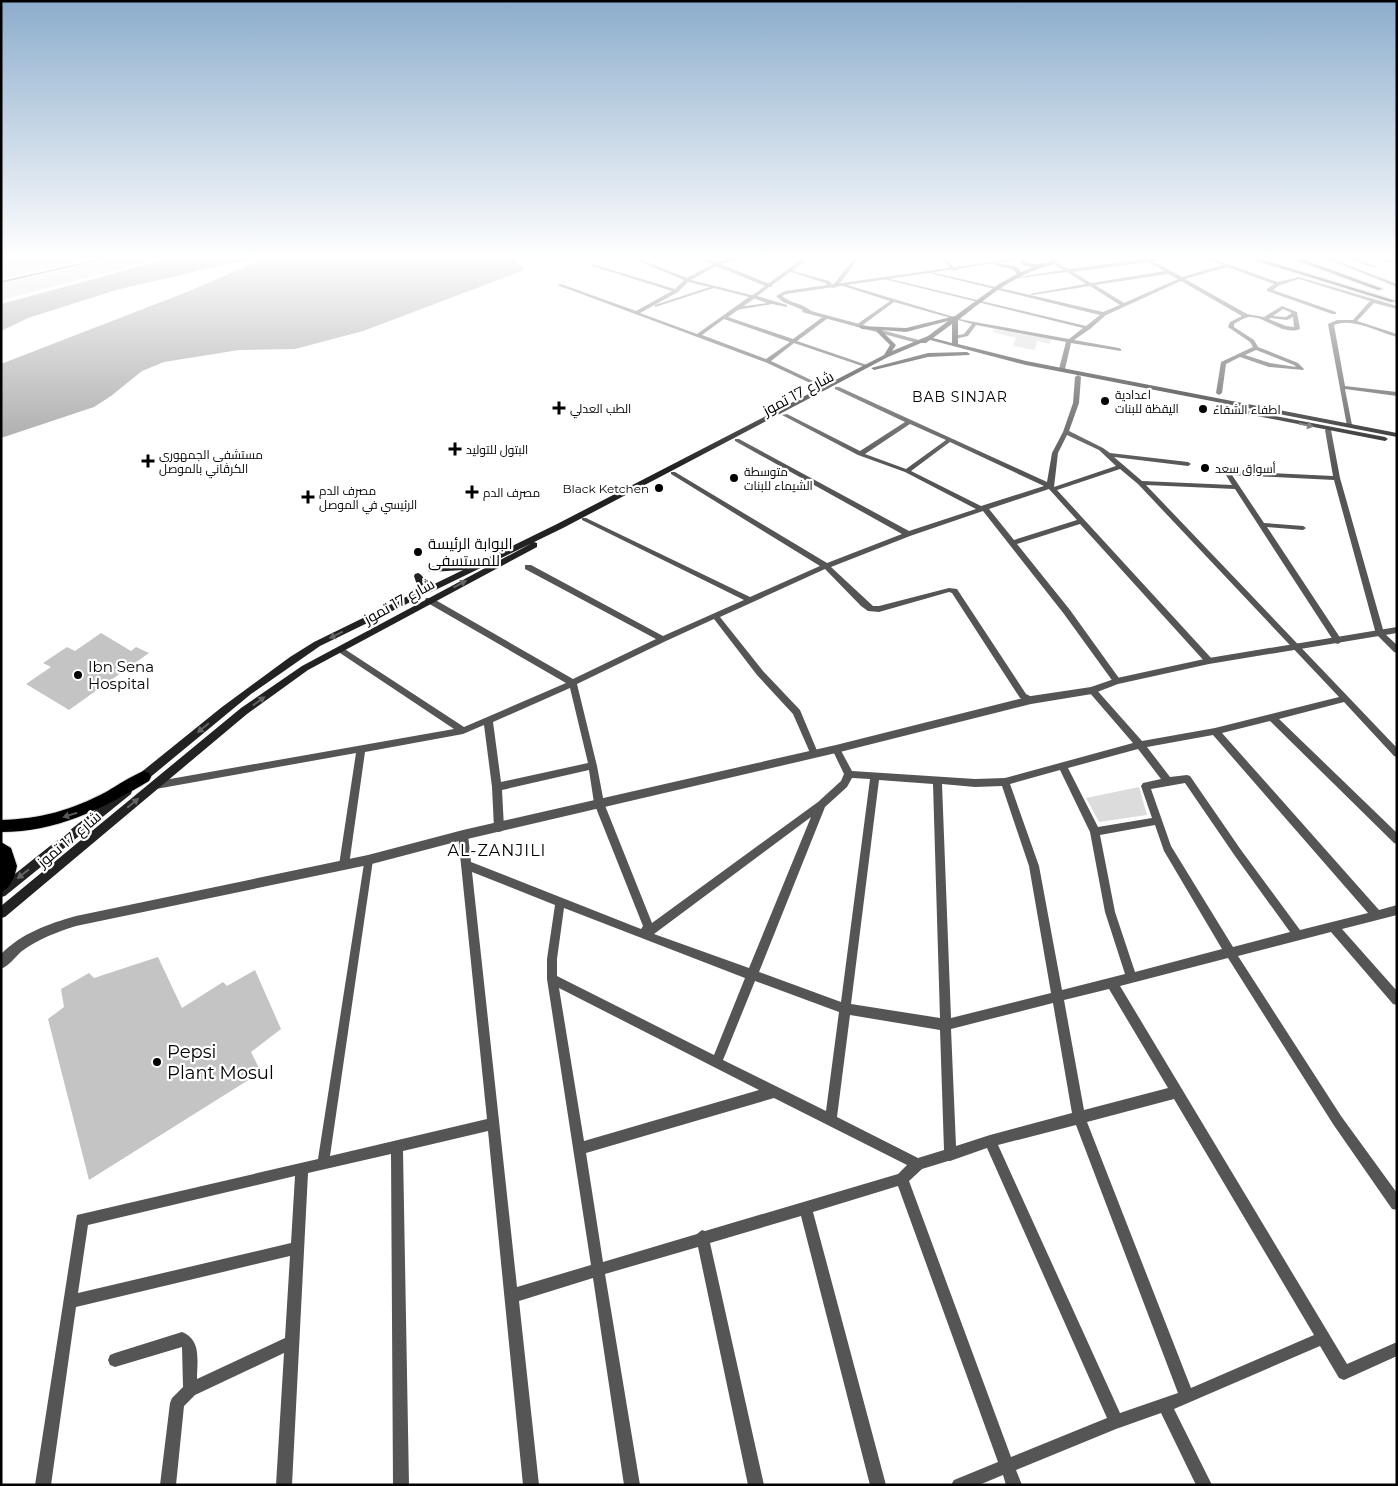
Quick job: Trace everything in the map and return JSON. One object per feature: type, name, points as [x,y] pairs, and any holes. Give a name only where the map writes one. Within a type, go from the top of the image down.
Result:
[{"type":"highway","points":[[1,826],[34,826],[85,811],[150,781]]},
{"type":"highway","points":[[1,849],[9,856],[10,866],[1,884]]},
{"type":"main road","points":[[887,328],[906,330],[913,328]]},
{"type":"main road","points":[[922,341],[940,328]]},
{"type":"main road","points":[[955,328],[955,346]]},
{"type":"main road","points":[[879,331],[893,345],[886,356]]},
{"type":"main road","points":[[922,341],[955,346],[1062,369],[1328,430],[1397,441]]},
{"type":"main road","points":[[922,341],[974,355],[1078,377],[1243,409],[1397,434]]},
{"type":"main road","name":"شارع 17 تموز","points":[[1,892],[305,668],[429,600],[837,388],[886,356],[922,341]]},
{"type":"main road","name":"شارع 17 تموز","points":[[1,913],[150,781],[232,704],[296,657],[317,644],[560,526],[825,388],[922,341]]},
{"type":"main road","points":[[870,367],[928,355],[974,355]]},
{"type":"main road","points":[[431,569],[476,566]]},
{"type":"main road","points":[[418,576],[421,585],[418,595]]},
{"type":"main road","points":[[232,704],[244,712]]},
{"type":"street","points":[[681,328],[767,361],[825,388]]},
{"type":"street","points":[[699,335],[709,328]]},
{"type":"street","points":[[756,328],[870,367]]},
{"type":"street","points":[[767,361],[810,328]]},
{"type":"street","points":[[869,328],[922,341]]},
{"type":"street","points":[[955,337],[966,335],[972,328]]},
{"type":"street","points":[[1005,328],[1119,350]]},
{"type":"street","points":[[1062,369],[1067,343],[1088,328]]},
{"type":"street","points":[[1233,328],[1252,341],[1256,348],[1296,364],[1301,369],[1269,365],[1239,355]]},
{"type":"street","points":[[1332,328],[1349,425]]},
{"type":"street","points":[[1373,328],[1397,336]]},
{"type":"street","points":[[1218,393],[1223,363],[1256,348]]},
{"type":"street","points":[[1051,487],[1054,453],[1066,432],[1076,403],[1078,377]]},
{"type":"street","points":[[1342,387],[1397,394]]},
{"type":"street","points":[[837,388],[1051,487],[1209,661]]},
{"type":"street","points":[[785,415],[860,454],[907,471],[982,508],[1013,543],[1069,614],[1117,680]]},
{"type":"street","points":[[860,454],[910,422]]},
{"type":"street","points":[[1328,430],[1337,478],[1380,634],[1397,650]]},
{"type":"street","points":[[1066,432],[1101,449],[1140,483],[1397,754]]},
{"type":"street","points":[[737,440],[908,534]]},
{"type":"street","points":[[907,471],[950,440]]},
{"type":"street","points":[[1109,455],[1188,464]]},
{"type":"street","points":[[150,781],[361,749],[463,731],[573,683],[663,639],[716,617],[826,566],[982,508],[1121,466]]},
{"type":"street","points":[[1337,478],[1230,473],[1229,477],[1338,641]]},
{"type":"street","points":[[673,474],[826,566],[864,604],[875,609],[949,590],[954,591],[1023,696],[1031,700]]},
{"type":"street","points":[[1140,483],[1235,487]]},
{"type":"street","points":[[584,519],[750,600]]},
{"type":"street","points":[[1013,543],[1082,520]]},
{"type":"street","points":[[1262,525],[1303,528]]},
{"type":"street","points":[[528,567],[663,639]]},
{"type":"street","points":[[429,600],[573,683],[593,766],[599,803],[648,926],[644,935]]},
{"type":"street","points":[[716,617],[760,673],[797,712],[814,753]]},
{"type":"street","points":[[1,963],[14,949],[46,929],[368,860],[463,835],[836,749],[1031,700],[1092,690],[1117,680],[1209,661],[1298,648],[1397,630]]},
{"type":"street","points":[[340,649],[463,731]]},
{"type":"street","points":[[1092,690],[1140,745],[1168,782]]},
{"type":"street","points":[[849,774],[937,781],[1005,782],[1063,768],[1140,745],[1215,731],[1345,699]]},
{"type":"street","points":[[1272,717],[1397,840]]},
{"type":"street","points":[[488,720],[497,787],[499,828]]},
{"type":"street","points":[[1215,731],[1377,915]]},
{"type":"street","points":[[344,865],[361,749]]},
{"type":"street","points":[[836,749],[849,774]]},
{"type":"street","points":[[497,787],[593,766]]},
{"type":"street","points":[[1063,768],[1095,832],[1110,912],[1132,978]]},
{"type":"street","points":[[644,935],[822,805],[844,784],[849,774]]},
{"type":"street","points":[[831,1119],[875,776]]},
{"type":"street","points":[[1298,935],[1187,779],[1146,786],[1156,821],[1167,848],[1231,954],[1337,1120],[1397,1204]]},
{"type":"street","points":[[937,781],[950,1155]]},
{"type":"street","points":[[1005,782],[1034,866],[1079,1117],[1187,1397]]},
{"type":"street","points":[[717,1061],[822,805]]},
{"type":"street","points":[[1095,832],[1156,821]]},
{"type":"street","points":[[463,835],[532,1485]]},
{"type":"street","points":[[323,1164],[368,860]]},
{"type":"street","points":[[466,865],[644,935],[845,1009],[946,1025],[1231,954],[1397,910]]},
{"type":"street","points":[[560,902],[552,959],[552,979],[632,1485]]},
{"type":"street","points":[[1333,926],[1397,1000]]},
{"type":"street","points":[[552,979],[918,1164]]},
{"type":"street","points":[[1112,983],[1344,1373],[1397,1349]]},
{"type":"street","points":[[579,1148],[773,1092]]},
{"type":"street","points":[[512,1296],[598,1268],[902,1179],[918,1164],[1079,1117],[1177,1092]]},
{"type":"street","points":[[43,1485],[82,1220],[493,1124]]},
{"type":"street","points":[[990,1142],[1116,1422]]},
{"type":"street","points":[[397,1147],[401,1485]]},
{"type":"street","points":[[284,1485],[290,1343],[302,1169]]},
{"type":"street","points":[[902,1179],[1014,1485]]},
{"type":"street","points":[[805,1207],[878,1485]]},
{"type":"street","points":[[702,1237],[756,1485]]},
{"type":"street","points":[[70,1302],[297,1248]]},
{"type":"street","points":[[959,1485],[1116,1422],[1165,1406],[1323,1338]]},
{"type":"street","points":[[115,1360],[176,1340],[187,1342],[190,1348],[190,1390]]},
{"type":"street","points":[[168,1485],[177,1403],[190,1390],[290,1343]]},
{"type":"street","points":[[1165,1406],[1204,1485]]},
{"type":"shaded area","points":[[93,328],[370,328],[295,349],[239,350],[164,362],[142,371],[94,407],[1,438],[1,364]]},
{"type":"shaded area","points":[[994,329],[1051,339],[1050,344],[1037,341],[1035,350],[1013,346],[1016,338],[993,332]]},
{"type":"shaded area","points":[[1139,787],[1147,815],[1099,822],[1086,798]]},
{"type":"building","name":"Ibn Sena Hospital","points":[[101,633],[131,651],[136,647],[149,653],[69,710],[26,684],[51,667],[43,663],[67,647],[75,651]]},
{"type":"building","name":"Pepsi Plant Mosul","points":[[158,957],[182,1008],[223,982],[227,986],[255,970],[281,1029],[251,1052],[261,1072],[89,1180],[48,1019],[64,1007],[61,989],[89,973],[94,978]]},
{"type":"place","name":"اعدادية اليقظة للبنات","points":[[1105,401]]},
{"type":"place","name":"الطب العدلي","points":[[559,408]]},
{"type":"place","name":"اطفاء الشفاء","points":[[1203,409]]},
{"type":"place","name":"البتول للتوليد","points":[[455,449]]},
{"type":"place","name":"مستشفى الجمهوري الكرڤاني بالموصل","points":[[148,461]]},
{"type":"place","name":"أسواق سعد","points":[[1205,468]]},
{"type":"place","name":"متوسطة الشيماء للبنات","points":[[734,478]]},
{"type":"place","name":"Black Ketchen","points":[[659,488]]},
{"type":"place","name":"مصرف الدم","points":[[472,492]]},
{"type":"place","name":"مصرف الدم الرئيسي في الموصل","points":[[308,497]]},
{"type":"place","name":"البوابة الرئيسة للمستسفى","points":[[418,552]]},
{"type":"place","name":"Ibn Sena Hospital","points":[[78,675]]},
{"type":"place","name":"Pepsi Plant Mosul","points":[[157,1062]]},
{"type":"district","name":"BAB SINJAR","points":[[960,397]]},
{"type":"district","name":"AL-ZANJILI","points":[[497,850]]}]
